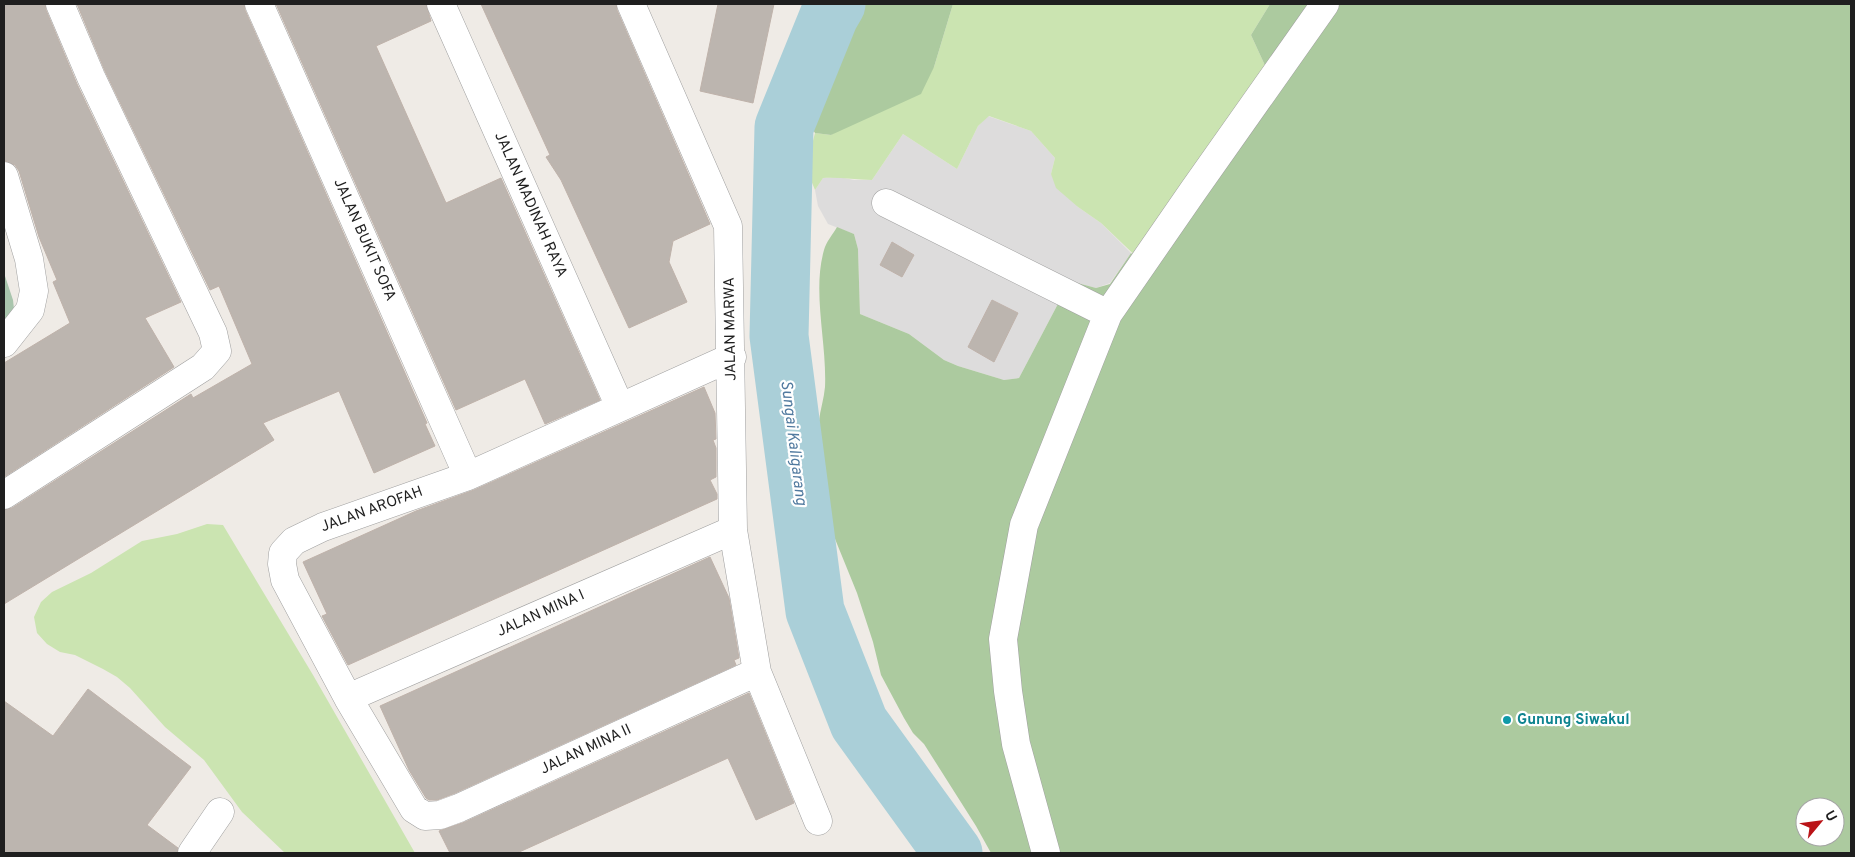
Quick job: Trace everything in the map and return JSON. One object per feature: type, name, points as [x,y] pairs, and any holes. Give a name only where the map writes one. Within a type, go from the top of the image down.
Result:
[{"type":"street","points":[[4,496],[203,367],[217,351],[213,333],[91,77],[60,4]]},
{"type":"street","name":"JALAN BUKIT SOFA","points":[[259,4],[468,476]]},
{"type":"street","name":"JALAN MADINAH RAYA","points":[[441,4],[620,407]]},
{"type":"street","name":"JALAN MARWA","points":[[631,4],[728,226],[732,357],[733,530],[757,672],[818,821]]},
{"type":"street","points":[[1046,853],[1016,744],[1003,639],[1024,525],[1108,314],[1325,4]]},
{"type":"street","points":[[4,176],[29,259],[34,291],[30,310],[4,343]]},
{"type":"street","points":[[886,203],[1108,314]]},
{"type":"street","name":"JALAN AROFAH","points":[[414,809],[348,698],[285,580],[282,564],[283,554],[294,541],[322,527],[468,476],[732,357]]},
{"type":"street","name":"JALAN MINA I","points":[[348,698],[733,530]]},
{"type":"street","name":"JALAN MINA II","points":[[414,809],[425,816],[440,815],[459,808],[757,672]]},
{"type":"street","points":[[192,853],[220,812]]},
{"type":"shaded area","points":[[988,116],[1031,131],[1055,158],[1051,174],[1078,207],[1101,223],[1131,253],[1110,283],[1096,288],[1070,281],[1019,378],[1004,380],[944,360],[909,334],[860,314],[858,249],[854,234],[828,224],[818,206],[815,190],[823,178],[839,177],[854,180],[872,180],[903,134],[957,169],[978,126]]},
{"type":"green space","points":[[849,4],[953,4],[934,67],[921,94],[831,135],[815,133],[808,122],[809,107],[826,50]]},
{"type":"green space","points":[[953,4],[1270,4],[1251,35],[1274,85],[1147,267],[1101,223],[1056,188],[1051,174],[1055,158],[1031,131],[989,116],[978,126],[957,169],[903,134],[872,180],[823,178],[815,190],[806,168],[815,133],[831,135],[934,67]]},
{"type":"green space","points":[[1270,4],[1851,4],[1851,853],[991,853],[924,744],[913,733],[881,675],[873,642],[857,593],[820,502],[818,427],[825,387],[825,370],[819,283],[824,250],[837,227],[854,234],[858,249],[860,314],[909,334],[944,360],[958,366],[1004,380],[1019,378],[1070,281],[1096,288],[1110,284],[1131,253],[1146,267],[1274,85],[1251,35]]},
{"type":"green space","points":[[4,273],[14,309],[4,336]]},
{"type":"green space","points":[[207,524],[223,525],[313,675],[415,853],[285,853],[242,812],[204,760],[165,727],[130,688],[117,677],[103,669],[75,655],[60,652],[47,644],[37,633],[34,617],[41,602],[52,592],[91,573],[142,541],[177,534]]},
{"type":"building","points":[[4,4],[45,4],[77,84],[181,302],[145,318],[174,367],[4,477],[4,363],[70,323],[53,282],[57,280],[39,237],[19,171],[15,165],[5,161],[4,157]]},
{"type":"building","points":[[77,4],[244,4],[427,423],[425,424],[435,446],[374,473],[339,391],[263,423],[274,440],[4,604],[4,510],[12,508],[191,394],[193,398],[252,364],[219,286],[210,290],[105,71]]},
{"type":"building","points":[[276,4],[426,4],[431,21],[376,46],[446,203],[501,178],[600,400],[545,424],[525,379],[456,410]]},
{"type":"building","points":[[481,4],[616,4],[710,224],[673,241],[669,262],[687,302],[629,328],[561,180],[546,157],[550,155]]},
{"type":"building","points":[[718,4],[774,4],[753,103],[700,91]]},
{"type":"building","points":[[892,242],[914,255],[902,277],[880,265]]},
{"type":"building","points":[[992,300],[1018,313],[994,362],[968,347]]},
{"type":"building","points":[[704,387],[715,413],[716,439],[713,440],[716,448],[716,477],[710,480],[717,494],[717,499],[348,665],[322,616],[327,614],[303,562],[416,511],[474,490]]},
{"type":"building","points":[[710,557],[729,598],[739,658],[734,660],[736,665],[453,794],[437,800],[426,798],[409,770],[380,706]]},
{"type":"building","points":[[88,689],[191,767],[147,825],[178,848],[177,853],[4,853],[4,701],[53,736]]},
{"type":"building","points":[[749,693],[794,803],[756,820],[728,758],[517,853],[450,853],[439,831],[465,822]]},
{"type":"waterway","name":"Sungai Kaligarang","points":[[836,4],[829,16],[784,127],[779,336],[815,611],[859,723],[953,853]]},
{"type":"place","name":"Gunung Siwakul","points":[[1507,720]]}]
